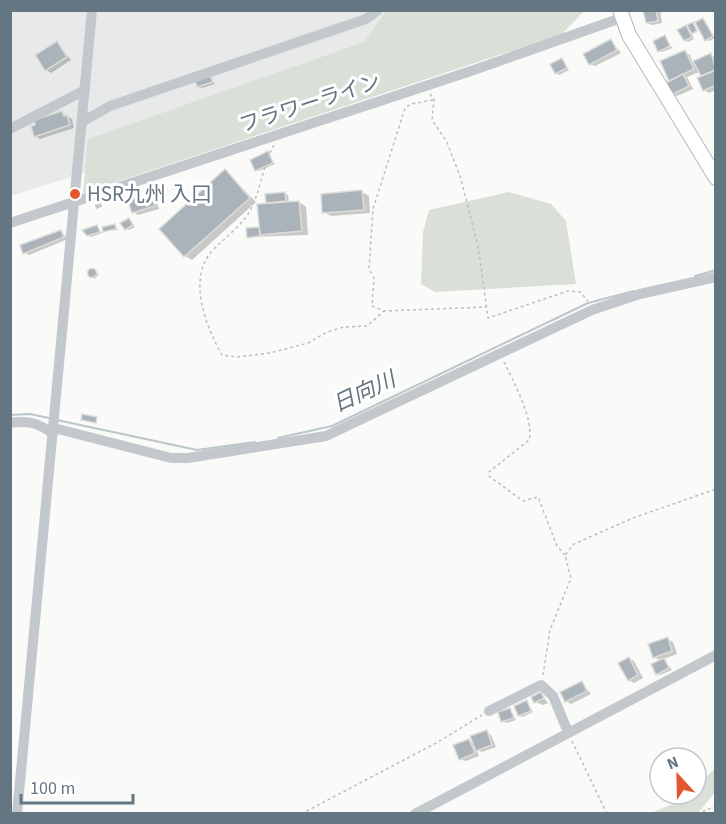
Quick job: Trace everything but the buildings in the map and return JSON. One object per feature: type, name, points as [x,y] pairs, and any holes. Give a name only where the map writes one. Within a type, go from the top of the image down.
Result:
[{"type":"main road","points":[[621,14],[716,178]]},
{"type":"street","points":[[17,813],[16,763],[53,431],[92,10]]},
{"type":"street","points":[[82,122],[110,106],[366,20],[378,10]]},
{"type":"street","name":"フラワーライン","points":[[10,223],[280,134],[621,14]]},
{"type":"street","points":[[10,129],[85,90]]},
{"type":"street","points":[[10,423],[23,421],[41,424],[53,431],[171,458],[188,458],[280,445],[326,436],[592,310],[640,294],[716,277]]},
{"type":"street","points":[[416,813],[716,655]]},
{"type":"street","points":[[489,711],[541,685],[553,696],[568,732]]},
{"type":"path","points":[[486,307],[384,311],[372,306],[374,278],[369,269],[373,209],[405,108],[411,104],[434,99],[432,120],[447,142],[461,179],[478,246],[488,318],[568,291],[580,292],[586,297]]},
{"type":"path","points":[[280,134],[267,156],[264,174],[248,213],[234,231],[211,252],[202,271],[201,296],[205,320],[222,355],[237,357],[308,343],[335,330],[367,326],[384,311]]},
{"type":"path","points":[[500,353],[517,387],[532,433],[530,440],[489,472],[489,476],[523,501],[538,496],[557,546],[565,555],[571,579],[550,630],[541,685]]},
{"type":"path","points":[[565,555],[574,544],[633,518],[716,489]]},
{"type":"path","points":[[300,813],[438,742],[489,711]]},
{"type":"path","points":[[568,732],[607,813]]},
{"type":"path","points":[[697,813],[716,806]]},
{"type":"shaded area","points":[[11,11],[559,11],[552,25],[11,196]]},
{"type":"shaded area","points":[[386,11],[584,11],[562,34],[83,193],[88,139],[364,42]]},
{"type":"shaded area","points":[[509,192],[551,204],[566,221],[576,284],[435,292],[421,284],[423,232],[429,210]]},
{"type":"shaded area","points":[[715,769],[715,792],[708,801],[708,775]]},
{"type":"shaded area","points":[[668,806],[704,806],[698,813],[651,813]]},
{"type":"waterway","name":"日向川","points":[[695,276],[716,270]]},
{"type":"waterway","name":"日向川","points":[[278,438],[332,426],[588,303],[634,291]]},
{"type":"waterway","name":"日向川","points":[[10,415],[30,414],[49,418]]},
{"type":"waterway","name":"日向川","points":[[57,420],[197,450],[255,442]]},
{"type":"place","name":"HSR九州 入口","points":[[75,194]]}]
